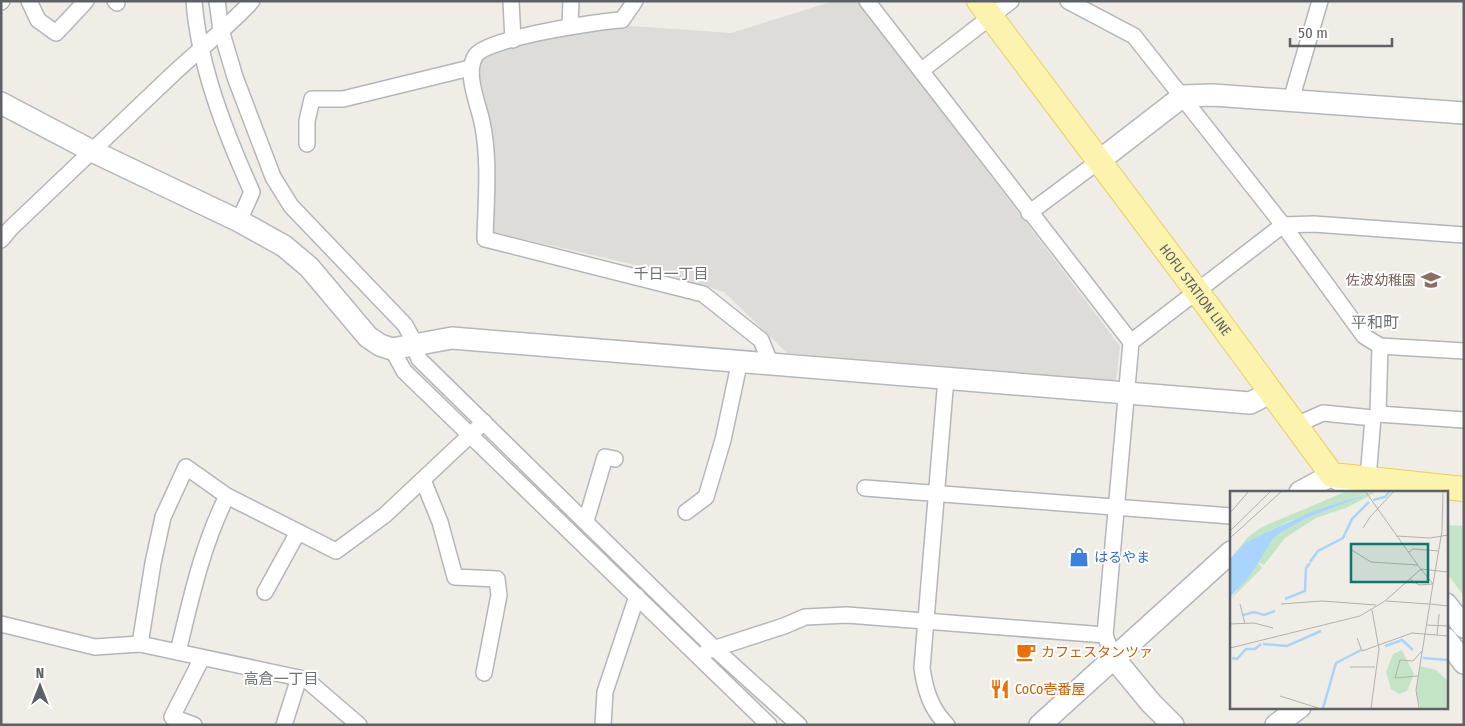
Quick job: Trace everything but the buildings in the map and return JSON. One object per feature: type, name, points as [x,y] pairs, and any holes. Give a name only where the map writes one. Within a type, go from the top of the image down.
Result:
[{"type":"main road","name":"HOFU STATION LINE","points":[[985,9],[1272,392],[1337,484]]},
{"type":"main road","points":[[1337,484],[1464,489]]},
{"type":"street","points":[[29,1],[38,20],[56,33],[86,1]]},
{"type":"street","points":[[194,1],[200,49],[217,102],[252,192],[239,222]]},
{"type":"street","points":[[217,1],[221,30],[247,116],[272,177],[291,206],[405,325],[420,359],[714,648],[798,725]]},
{"type":"street","points":[[1,240],[11,228],[200,49],[221,30],[232,24],[252,1]]},
{"type":"street","points":[[511,1],[513,40]]},
{"type":"street","points":[[570,26],[571,1]]},
{"type":"street","points":[[635,1],[622,20],[570,26],[513,40],[476,54],[470,68],[488,149],[485,239],[702,294],[761,340],[770,362]]},
{"type":"street","points":[[867,1],[922,70],[1029,213],[1131,342],[1105,635],[1113,657],[1151,703],[1173,725]]},
{"type":"street","points":[[922,70],[985,9],[1011,1]]},
{"type":"street","points":[[1068,1],[1118,25],[1134,36],[1283,225],[1364,336],[1380,346],[1464,351]]},
{"type":"street","points":[[1291,100],[1320,1]]},
{"type":"street","points":[[307,144],[307,121],[312,99],[343,98],[470,68]]},
{"type":"street","points":[[1029,213],[1183,96],[1213,95],[1464,113]]},
{"type":"street","points":[[1,103],[92,151],[239,222],[290,251],[309,267],[368,337],[380,345],[392,349],[460,338],[770,362],[1250,403],[1272,392]]},
{"type":"street","points":[[1131,342],[1196,290],[1283,225],[1314,224],[1464,235]]},
{"type":"street","points":[[1362,485],[1375,416],[1380,346]]},
{"type":"street","points":[[392,349],[404,371],[769,725]]},
{"type":"street","points":[[686,512],[706,497],[724,440],[740,360]]},
{"type":"street","points":[[946,378],[922,668],[925,689],[936,714],[947,725]]},
{"type":"street","points":[[1296,425],[1323,413],[1464,420]]},
{"type":"street","points":[[140,644],[153,563],[163,517],[186,467],[227,496],[336,551],[386,515],[484,422]]},
{"type":"street","points":[[586,521],[605,457],[615,459]]},
{"type":"street","points":[[423,480],[440,522],[455,577],[497,579],[499,595],[484,673]]},
{"type":"street","points":[[1305,491],[1337,484]]},
{"type":"street","points":[[865,488],[936,495],[1230,516]]},
{"type":"street","points":[[178,652],[200,562],[213,524],[227,496]]},
{"type":"street","points":[[265,592],[298,532]]},
{"type":"street","points":[[1040,725],[1230,553]]},
{"type":"street","points":[[603,725],[605,692],[637,596]]},
{"type":"street","points":[[1448,607],[1464,627]]},
{"type":"street","points":[[697,655],[784,626],[805,617],[847,614],[1105,635]]},
{"type":"street","points":[[1,624],[95,646],[140,644],[299,678],[309,682],[359,725]]},
{"type":"street","points":[[1448,642],[1464,663]]},
{"type":"street","points":[[194,725],[172,717],[202,658]]},
{"type":"street","points":[[284,725],[299,678]]},
{"type":"street","points":[[1276,725],[1299,708]]},
{"type":"shaded area","points":[[834,1],[858,1],[1120,346],[1116,381],[787,353],[724,292],[644,267],[489,231],[494,148],[477,68],[485,55],[571,31],[618,25],[731,33]]},
{"type":"green space","points":[[1448,525],[1464,526],[1464,596],[1448,575]]},
{"type":"place","name":"佐波幼稚園","points":[[1431,280]]},
{"type":"place","name":"はるやま","points":[[1079,557]]},
{"type":"place","name":"カフェスタンツァ","points":[[1026,652]]},
{"type":"place","name":"CoCo壱番屋","points":[[1000,689]]},
{"type":"district","name":"千日一丁目","points":[[671,274]]},
{"type":"district","name":"平和町","points":[[1375,322]]},
{"type":"district","name":"高倉一丁目","points":[[281,679]]}]
